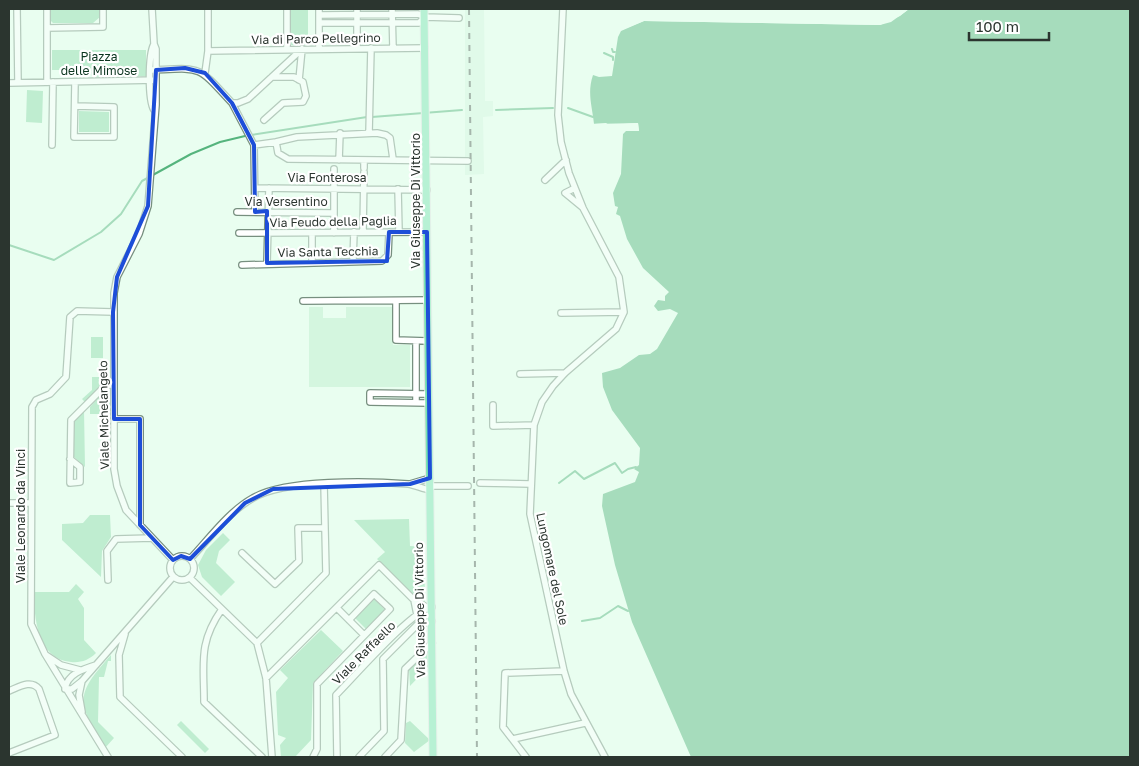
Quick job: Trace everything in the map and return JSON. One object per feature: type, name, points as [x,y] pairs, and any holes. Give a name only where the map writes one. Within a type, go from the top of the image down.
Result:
[{"type":"main road","name":"Via Giuseppe Di Vittorio","points":[[424,13],[427,134],[428,403],[433,757]]},
{"type":"street","points":[[17,9],[18,83]]},
{"type":"street","points":[[47,9],[52,145]]},
{"type":"street","points":[[47,28],[103,27],[103,9]]},
{"type":"street","name":"Viale Michelangelo","points":[[152,9],[154,44],[150,50],[156,105],[154,110],[148,206],[139,234],[117,277],[113,310],[114,469],[117,486],[126,510],[173,560]]},
{"type":"street","points":[[204,73],[208,51],[208,9]]},
{"type":"street","points":[[286,9],[287,49]]},
{"type":"street","points":[[560,313],[624,312],[619,277],[583,208],[566,160],[558,114],[563,9]]},
{"type":"street","points":[[319,48],[319,12],[424,13],[460,18]]},
{"type":"street","points":[[357,12],[357,48]]},
{"type":"street","points":[[392,12],[393,48]]},
{"type":"street","points":[[319,23],[419,23],[424,13]]},
{"type":"street","points":[[369,133],[371,48]]},
{"type":"street","name":"Via di Parco Pellegrino","points":[[208,51],[425,48]]},
{"type":"street","points":[[232,103],[238,104],[248,99],[302,49]]},
{"type":"street","points":[[300,80],[302,49]]},
{"type":"street","points":[[153,70],[185,68],[204,73],[232,103],[254,145],[255,212]]},
{"type":"street","points":[[264,120],[283,102],[303,102],[306,96],[304,82],[294,77],[272,77]]},
{"type":"street","points":[[9,83],[153,80]]},
{"type":"street","points":[[74,106],[114,107],[114,137],[74,137],[74,106],[75,82]]},
{"type":"street","points":[[254,145],[297,137],[340,133],[386,134],[390,138],[393,159]]},
{"type":"street","points":[[339,160],[340,133]]},
{"type":"street","points":[[276,142],[278,153],[288,159],[427,159],[468,161]]},
{"type":"street","points":[[363,232],[364,160]]},
{"type":"street","points":[[545,180],[566,160]]},
{"type":"street","points":[[334,169],[334,233]]},
{"type":"street","name":"Via Fonterosa","points":[[256,188],[427,190]]},
{"type":"street","points":[[266,263],[269,188]]},
{"type":"street","points":[[575,188],[565,193],[583,208]]},
{"type":"street","points":[[398,189],[399,232]]},
{"type":"street","name":"Via Versentino","points":[[237,212],[334,213]]},
{"type":"street","points":[[353,261],[354,232]]},
{"type":"street","name":"Via Santa Tecchia","points":[[242,265],[382,261],[386,259],[389,232]]},
{"type":"street","name":"Via Feudo della Paglia","points":[[239,233],[427,232]]},
{"type":"street","points":[[312,233],[312,262]]},
{"type":"street","points":[[303,301],[428,300]]},
{"type":"street","points":[[396,301],[396,340],[428,341]]},
{"type":"street","name":"Viale Leonardo da Vinci","points":[[108,757],[65,689],[31,624],[32,407],[36,400],[50,394],[66,377],[70,317],[77,311],[113,310]]},
{"type":"street","name":"Lungomare del Sole","points":[[605,757],[571,694],[564,671],[536,548],[530,514],[530,484],[534,425],[542,402],[565,373],[616,329],[624,312]]},
{"type":"street","points":[[416,340],[416,403]]},
{"type":"street","points":[[520,374],[565,373]]},
{"type":"street","points":[[70,459],[71,420],[106,385],[113,385]]},
{"type":"street","points":[[428,394],[370,393],[370,402],[428,403]]},
{"type":"street","points":[[493,405],[493,426],[534,425]]},
{"type":"street","points":[[114,419],[140,419],[140,525]]},
{"type":"street","points":[[410,484],[430,478]]},
{"type":"street","points":[[480,483],[530,484]]},
{"type":"street","points":[[257,643],[326,573],[324,484]]},
{"type":"street","points":[[190,559],[233,513],[252,498],[273,489],[289,485],[324,484],[410,484],[430,488],[468,486]]},
{"type":"street","points":[[9,503],[31,503]]},
{"type":"street","points":[[242,553],[275,584],[299,561],[298,528],[325,528]]},
{"type":"street","points":[[108,580],[107,551],[116,539],[152,538]]},
{"type":"street","points":[[173,577],[170,568],[173,560],[181,556],[190,559],[194,568],[190,578]]},
{"type":"street","points":[[266,678],[378,565],[414,600],[430,608]]},
{"type":"street","points":[[173,577],[181,580],[190,578]]},
{"type":"street","points":[[96,665],[80,670],[66,682],[65,689],[72,689],[82,681],[96,665],[112,646],[173,577]]},
{"type":"street","points":[[190,578],[257,643],[266,678],[272,757]]},
{"type":"street","points":[[313,757],[317,749],[316,684],[390,609],[374,594],[349,620]]},
{"type":"street","points":[[414,600],[417,615]]},
{"type":"street","points":[[337,608],[364,635]]},
{"type":"street","name":"Viale Raffaello","points":[[337,757],[336,695],[417,615],[430,608]]},
{"type":"street","points":[[222,609],[212,622],[204,642],[204,702],[262,757]]},
{"type":"street","name":"Viale Raffaello","points":[[359,757],[384,730],[383,660],[416,626],[432,621]]},
{"type":"street","points":[[125,632],[119,655],[120,697],[182,757]]},
{"type":"street","points":[[385,757],[401,740],[405,669],[432,642]]},
{"type":"street","points":[[112,646],[119,655]]},
{"type":"street","points":[[45,654],[61,665],[80,670]]},
{"type":"street","points":[[526,757],[503,727],[505,673],[564,671]]},
{"type":"street","points":[[82,681],[80,700],[84,718]]},
{"type":"street","points":[[9,691],[30,683],[36,684],[55,734],[9,753]]},
{"type":"street","points":[[512,739],[585,723]]},
{"type":"highlighted area","points":[[185,68],[205,73],[232,103],[254,145],[255,212],[267,211],[267,263],[387,261],[389,232],[427,232],[430,478],[410,484],[273,489],[245,503],[190,559],[181,556],[173,560],[140,525],[140,419],[114,419],[113,312],[117,277],[148,206],[156,70]]},
{"type":"shaded area","points":[[465,9],[484,9],[485,101],[493,101],[493,116],[483,117],[484,174],[465,175]]},
{"type":"shaded area","points":[[909,9],[1130,9],[1130,757],[691,757],[632,622],[615,565],[602,506],[603,494],[635,482],[639,472],[634,469],[639,465],[640,448],[612,410],[603,387],[602,373],[620,368],[639,355],[650,354],[657,349],[678,313],[670,309],[658,311],[654,306],[658,300],[665,301],[665,296],[669,292],[643,268],[627,239],[620,216],[616,214],[618,207],[615,206],[613,193],[621,174],[623,134],[626,131],[639,131],[638,123],[594,124],[590,93],[593,75],[599,77],[612,76],[618,37],[621,31],[644,21],[880,25],[891,22]]},
{"type":"shaded area","points":[[309,307],[323,307],[323,318],[346,318],[346,307],[393,307],[393,345],[410,345],[410,387],[309,387]]},
{"type":"green space","points":[[49,9],[100,9],[100,17],[93,23],[53,23],[49,19]]},
{"type":"green space","points":[[291,9],[308,9],[308,45],[290,45]]},
{"type":"green space","name":"Piazza delle Mimose","points":[[52,50],[146,50],[146,76],[93,77],[86,70],[52,70]]},
{"type":"green space","points":[[27,90],[43,91],[42,123],[26,122]]},
{"type":"green space","points":[[79,111],[109,112],[109,132],[79,132]]},
{"type":"green space","points":[[91,337],[103,337],[103,358],[91,358]]},
{"type":"green space","points":[[92,377],[103,377],[103,383],[85,402],[82,399],[92,390]]},
{"type":"green space","points":[[109,390],[111,393],[111,414],[90,414],[90,407],[104,391]]},
{"type":"green space","points":[[84,410],[85,467],[74,457],[74,421]]},
{"type":"green space","points":[[90,515],[110,515],[111,537],[102,551],[101,577],[62,540],[62,524],[83,523]]},
{"type":"green space","points":[[409,519],[410,546],[424,547],[425,602],[417,598],[377,559],[385,552],[354,520]]},
{"type":"green space","points":[[223,533],[230,540],[219,551],[216,563],[235,582],[221,596],[202,577],[198,565],[206,550]]},
{"type":"green space","points":[[76,584],[84,592],[78,599],[84,608],[84,640],[96,653],[91,658],[71,662],[60,659],[44,645],[37,624],[34,592],[69,592]]},
{"type":"green space","points":[[374,599],[385,610],[366,629],[355,618]]},
{"type":"green space","points":[[321,630],[343,651],[313,683],[311,740],[295,757],[281,757],[280,745],[286,738],[278,735],[276,692],[288,678],[280,670]]},
{"type":"green space","points":[[429,649],[429,666],[410,686],[409,668]]},
{"type":"green space","points":[[111,655],[111,661],[108,661],[104,677],[99,677],[98,722],[114,738],[105,748],[89,720],[84,700],[85,690],[91,680]]},
{"type":"green space","points":[[181,721],[209,749],[205,753],[177,725]]},
{"type":"green space","points":[[410,721],[430,740],[414,752],[405,743],[406,723]]},
{"type":"pier","points":[[905,9],[909,9],[900,16],[880,25],[644,21],[619,31],[644,18],[880,22],[890,20]]},
{"type":"pier","points":[[606,123],[609,125],[638,123],[639,131],[624,130],[637,128],[637,126],[609,127],[593,126],[591,124]]},
{"type":"waterway","points":[[612,49],[615,52]]},
{"type":"waterway","points":[[604,53],[613,57],[613,60]]},
{"type":"waterway","points":[[496,110],[553,108]]},
{"type":"waterway","points":[[568,108],[593,117]]},
{"type":"waterway","points":[[372,117],[462,110]]},
{"type":"waterway","points":[[9,245],[54,260],[101,232],[121,214],[142,181],[191,154],[220,142],[245,136],[367,117]]},
{"type":"waterway","points":[[559,483],[575,471],[584,479],[615,463],[622,473],[636,467]]},
{"type":"waterway","points":[[582,621],[600,618],[618,606],[628,611]]},
{"type":"railway","points":[[469,9],[477,757]]}]
